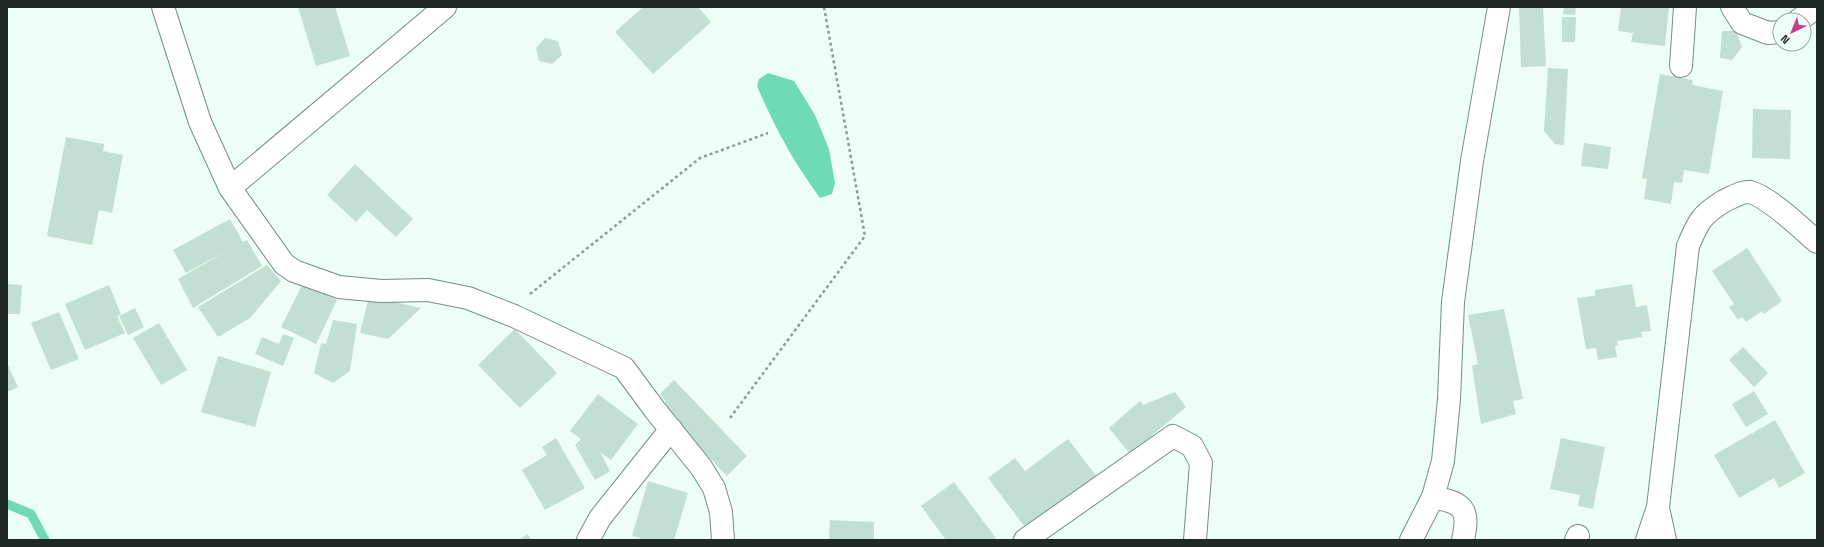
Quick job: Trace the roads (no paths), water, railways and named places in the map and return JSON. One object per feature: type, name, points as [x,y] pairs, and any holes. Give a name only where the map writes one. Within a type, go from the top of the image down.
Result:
[{"type":"street","points":[[164,7],[200,122],[230,188],[284,264],[294,271],[339,287],[381,291],[428,290],[468,298],[506,313],[624,368],[701,466],[714,488],[721,512],[723,540]]},
{"type":"street","points":[[230,188],[445,7]]},
{"type":"street","points":[[1411,540],[1433,496],[1443,453],[1449,399],[1453,302],[1472,161],[1499,7]]},
{"type":"street","points":[[1681,66],[1685,7]]},
{"type":"street","points":[[1732,7],[1742,23],[1768,33],[1772,33]]},
{"type":"street","points":[[1647,540],[1658,506],[1688,246],[1697,223],[1708,211],[1733,196],[1748,192],[1764,198],[1817,242]]},
{"type":"street","points":[[588,540],[600,518],[671,429]]},
{"type":"street","points":[[1025,540],[1173,436],[1192,446],[1202,463],[1195,540]]},
{"type":"street","points":[[1433,496],[1454,501],[1463,508],[1465,518],[1463,540]]},
{"type":"street","points":[[1658,506],[1665,540]]},
{"type":"waterway","points":[[7,504],[31,514],[45,540]]}]
